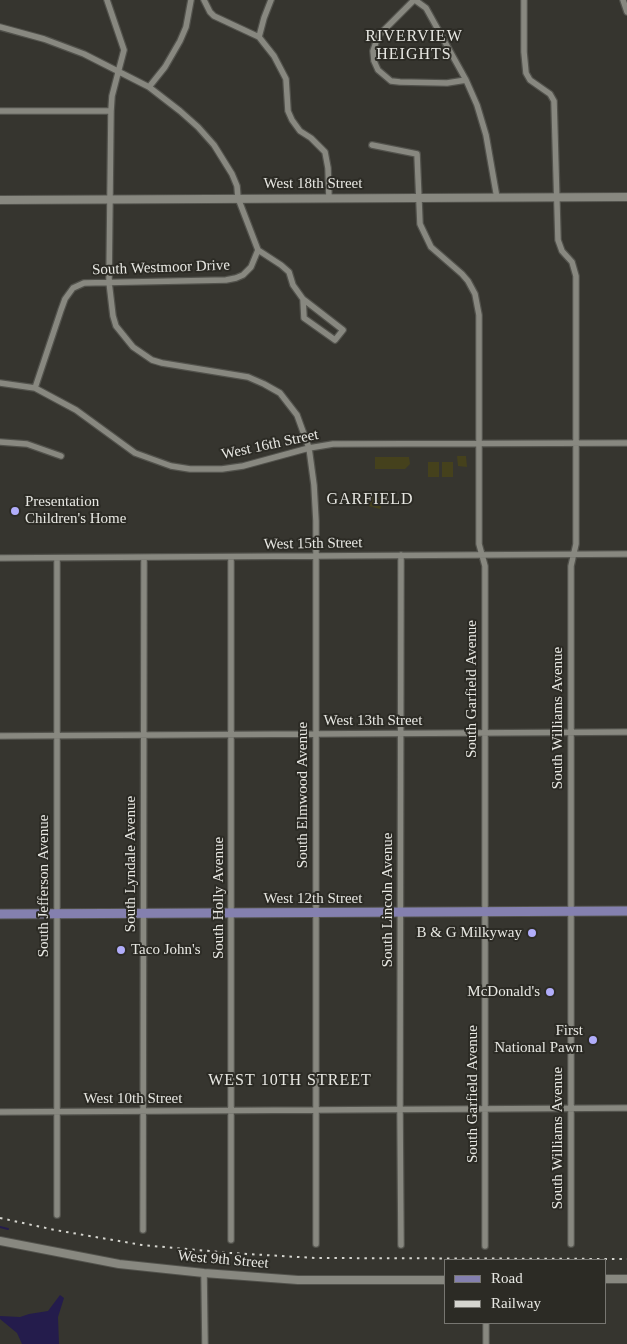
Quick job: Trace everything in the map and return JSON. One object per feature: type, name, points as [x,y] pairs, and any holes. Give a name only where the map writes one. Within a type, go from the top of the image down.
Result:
[{"type":"main road","name":"West 12th Street","points":[[0,914],[627,911]]},
{"type":"street","points":[[107,0],[124,50],[110,111],[109,199]]},
{"type":"street","points":[[149,87],[165,66],[180,41],[186,27],[191,0]]},
{"type":"street","points":[[204,0],[214,16],[259,37],[274,56],[286,79],[288,111],[292,120],[300,131],[311,138],[325,152],[328,168],[329,198]]},
{"type":"street","points":[[259,37],[271,0]]},
{"type":"street","points":[[466,80],[447,83],[391,81],[378,70],[374,61],[373,51],[378,36],[414,0],[426,8],[466,80],[477,105],[486,135],[498,198]]},
{"type":"street","points":[[524,0],[526,73],[530,80],[550,94],[554,101],[556,198]]},
{"type":"street","points":[[623,0],[627,12]]},
{"type":"street","points":[[0,27],[44,38],[84,54],[149,87],[180,111],[214,145],[232,174],[237,186],[238,198],[258,250],[281,264],[289,272],[293,285],[303,299],[343,330],[335,340],[304,318],[303,299]]},
{"type":"street","points":[[0,111],[110,111]]},
{"type":"street","name":"South Garfield Avenue","points":[[372,145],[417,154],[420,224],[428,241],[437,253],[468,281],[477,303],[479,315],[479,544],[485,566],[485,1246]]},
{"type":"street","name":"West 18th Street","points":[[0,200],[627,197]]},
{"type":"street","name":"South Williams Avenue","points":[[556,198],[558,240],[562,251],[572,262],[576,276],[576,544],[571,566],[570,732],[571,1244]]},
{"type":"street","name":"South Elmwood Avenue","points":[[109,199],[109,282],[113,316],[116,326],[127,340],[138,351],[162,364],[248,377],[264,384],[280,394],[297,415],[309,448],[314,485],[316,556],[316,1244]]},
{"type":"street","name":"South Westmoor Drive","points":[[35,388],[66,299],[73,288],[84,283],[226,280],[236,278],[243,275],[251,267],[258,250]]},
{"type":"street","name":"West 16th Street","points":[[0,383],[35,388],[76,410],[135,453],[172,466],[190,469],[222,469],[243,466],[309,448],[333,444],[627,443]]},
{"type":"street","points":[[0,442],[27,444],[61,456]]},
{"type":"street","name":"West 15th Street","points":[[0,558],[627,554]]},
{"type":"street","name":"South Lincoln Avenue","points":[[401,555],[401,1245]]},
{"type":"street","name":"South Holly Avenue","points":[[231,557],[231,1240]]},
{"type":"street","name":"South Jefferson Avenue","points":[[57,558],[57,1215]]},
{"type":"street","name":"South Lyndale Avenue","points":[[143,1230],[144,558]]},
{"type":"street","name":"West 13th Street","points":[[0,736],[627,732]]},
{"type":"street","name":"West 10th Street","points":[[0,1112],[627,1108]]},
{"type":"street","name":"West 9th Street","points":[[0,1241],[119,1264],[204,1273],[298,1280],[444,1280]]},
{"type":"street","points":[[204,1273],[205,1344]]},
{"type":"street","points":[[607,1279],[627,1279]]},
{"type":"street","points":[[486,1324],[486,1344]]},
{"type":"shaded area","points":[[457,456],[466,456],[467,467],[458,466]]},
{"type":"shaded area","points":[[375,457],[409,457],[410,464],[405,469],[375,469]]},
{"type":"shaded area","points":[[428,462],[439,462],[439,477],[428,477]]},
{"type":"shaded area","points":[[442,462],[453,462],[453,477],[442,477]]},
{"type":"shaded area","points":[[370,495],[384,500],[380,509],[365,505]]},
{"type":"shaded area","points":[[60,1295],[64,1298],[58,1317],[59,1344],[22,1344],[17,1333],[0,1319],[0,1316],[20,1317],[48,1311]]},
{"type":"waterway","points":[[0,1227],[8,1229]]},
{"type":"railway","points":[[0,1218],[55,1230],[142,1245],[231,1253],[315,1258],[627,1259]]},
{"type":"place","name":"Presentation Children's Home","points":[[15,511]]},
{"type":"place","name":"B & G Milkyway","points":[[532,933]]},
{"type":"place","name":"Taco John's","points":[[121,950]]},
{"type":"place","name":"McDonald's","points":[[550,992]]},
{"type":"place","name":"First National Pawn","points":[[593,1040]]},
{"type":"district","name":"RIVERVIEW HEIGHTS","points":[[414,46]]},
{"type":"district","name":"GARFIELD","points":[[370,500]]},
{"type":"district","name":"WEST 10TH STREET","points":[[290,1081]]}]
